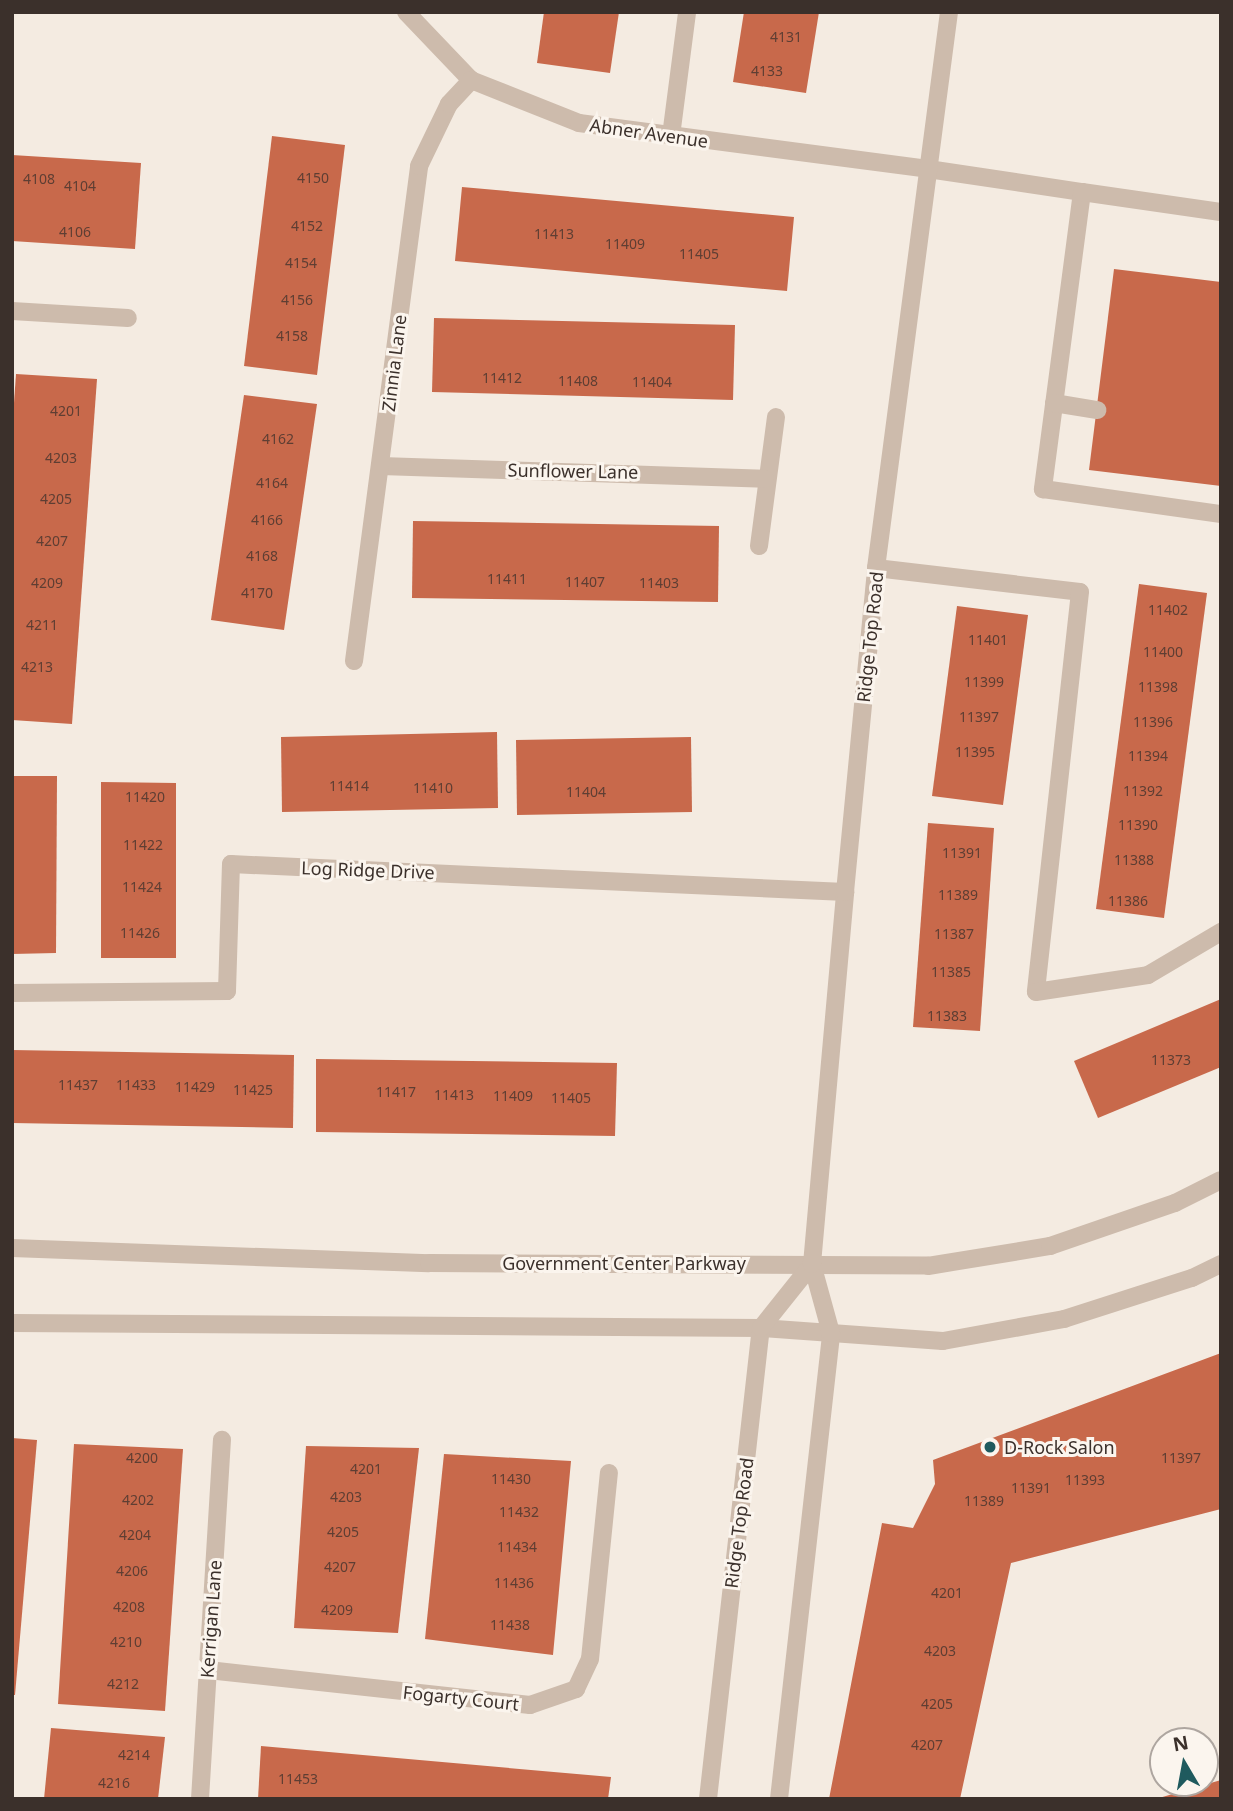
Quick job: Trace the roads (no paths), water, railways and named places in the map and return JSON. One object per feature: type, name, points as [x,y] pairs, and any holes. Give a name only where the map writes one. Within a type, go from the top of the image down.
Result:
[{"type":"street","name":"Abner Avenue","points":[[406,12],[471,80],[579,123],[928,169],[1221,212]]},
{"type":"street","points":[[671,136],[687,12]]},
{"type":"street","name":"Ridge Top Road","points":[[779,1799],[831,1333],[812,1264],[845,892],[876,568],[949,12]]},
{"type":"street","name":"Zinnia Lane","points":[[354,662],[419,166],[449,104],[471,80]]},
{"type":"street","points":[[1082,192],[1043,489],[1221,514]]},
{"type":"street","points":[[12,311],[128,318]]},
{"type":"street","points":[[1054,403],[1097,410]]},
{"type":"street","points":[[759,545],[765,479],[776,417]]},
{"type":"street","name":"Sunflower Lane","points":[[381,466],[765,479]]},
{"type":"street","points":[[876,568],[1080,592],[1036,992],[1148,975],[1221,932]]},
{"type":"street","name":"Log Ridge Drive","points":[[12,993],[227,991],[231,864],[845,892]]},
{"type":"street","name":"Government Center Parkway","points":[[12,1248],[429,1262],[928,1266],[1050,1246],[1175,1203],[1221,1180]]},
{"type":"street","points":[[761,1328],[812,1264]]},
{"type":"street","points":[[12,1323],[761,1328],[943,1341],[1064,1319],[1192,1278],[1221,1264]]},
{"type":"street","name":"Ridge Top Road","points":[[708,1799],[761,1328]]},
{"type":"street","name":"Kerrigan Lane","points":[[200,1799],[222,1440]]},
{"type":"street","name":"Fogarty Court","points":[[208,1670],[530,1705],[576,1689],[590,1659],[609,1473]]},
{"type":"place","name":"D-Rock Salon","points":[[990,1447]]}]
